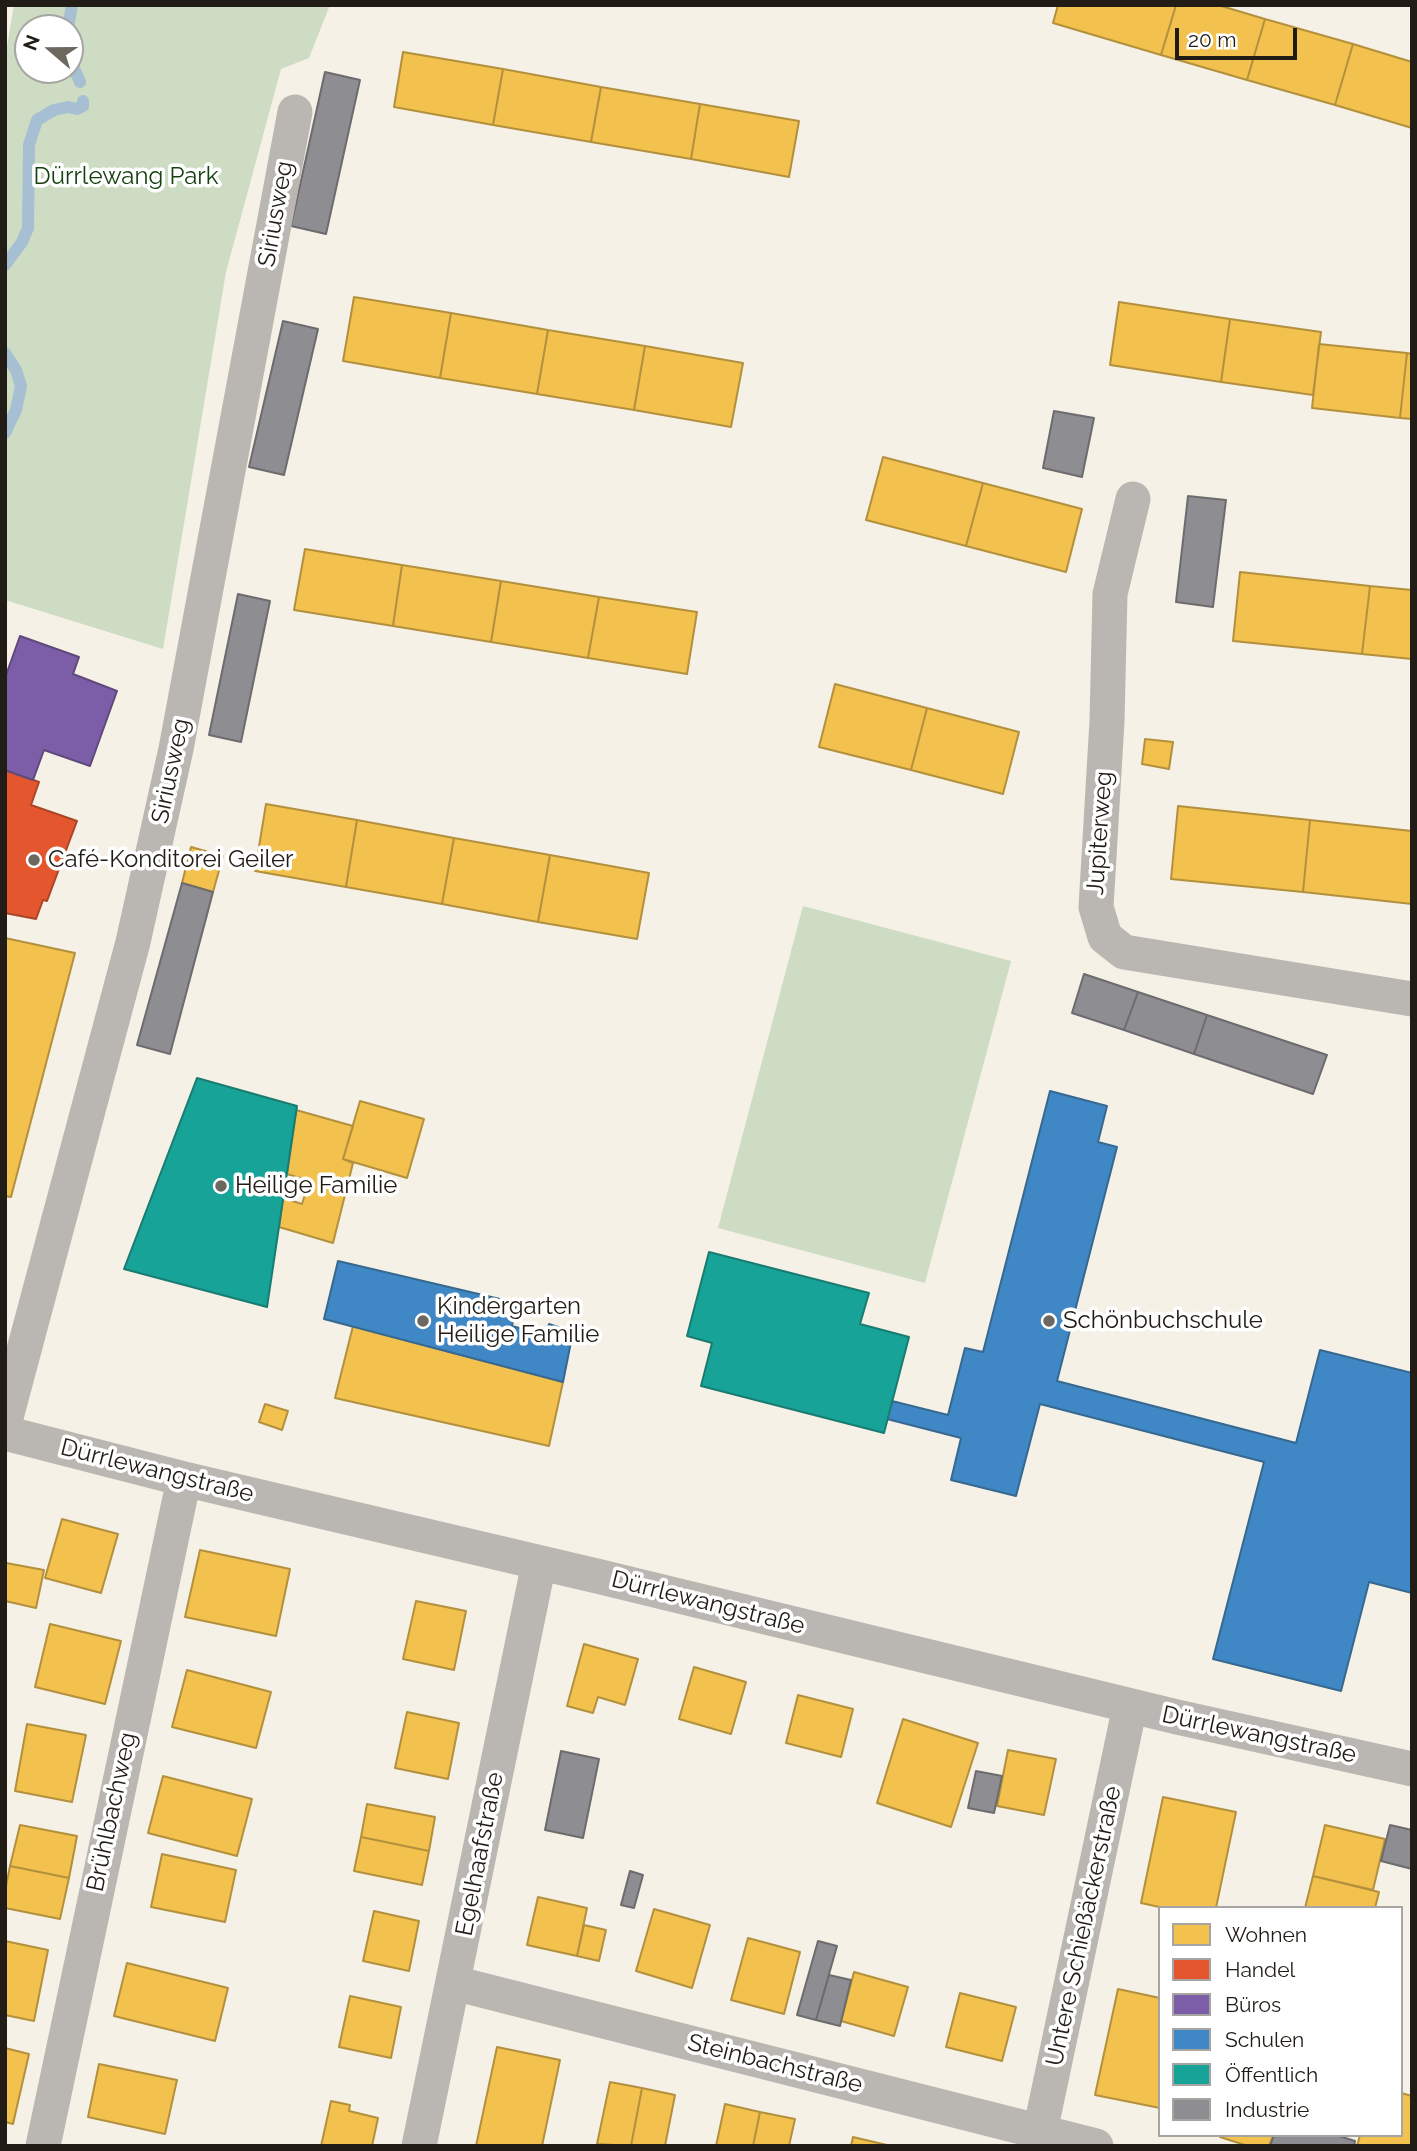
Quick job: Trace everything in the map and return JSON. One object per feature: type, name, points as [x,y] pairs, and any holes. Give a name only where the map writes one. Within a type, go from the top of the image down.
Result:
[{"type":"street","name":"Siriusweg","points":[[5,1421],[133,942],[177,749],[295,111]]},
{"type":"street","name":"Jupiterweg","points":[[1133,499],[1110,594],[1107,721],[1096,907],[1105,937],[1124,951],[1412,999]]},
{"type":"street","name":"Dürrlewangstraße","points":[[5,1433],[184,1479],[1130,1706],[1412,1769]]},
{"type":"street","name":"Brühlbachweg","points":[[43,2146],[184,1479]]},
{"type":"street","name":"Egelhaafstraße","points":[[419,2146],[539,1563]]},
{"type":"street","name":"Untere Schießäckerstraße","points":[[1038,2138],[1130,1706]]},
{"type":"street","name":"Steinbachstraße","points":[[454,1983],[1038,2138],[1096,2146]]},
{"type":"green space","name":"Dürrlewang Park","points":[[14,5],[330,5],[309,58],[281,69],[226,272],[163,649],[5,600],[5,58]]},
{"type":"green space","points":[[803,906],[1011,961],[925,1283],[718,1228]]},
{"type":"building: Wohnen","points":[[1058,5],[1176,5],[1161,55],[1053,23]]},
{"type":"building: Wohnen","points":[[1176,5],[1218,5],[1265,19],[1247,80],[1161,55]]},
{"type":"building: Wohnen","points":[[1265,19],[1353,44],[1335,105],[1247,80]]},
{"type":"building: Wohnen","points":[[1353,44],[1412,62],[1412,128],[1335,105]]},
{"type":"building: Wohnen","points":[[403,52],[503,69],[493,125],[394,107]]},
{"type":"building: Wohnen","points":[[503,69],[601,87],[591,142],[493,125]]},
{"type":"building: Wohnen","points":[[601,87],[700,104],[691,159],[591,142]]},
{"type":"building: Wohnen","points":[[700,104],[799,121],[789,177],[691,159]]},
{"type":"building: Wohnen","points":[[354,297],[451,313],[440,378],[343,361]]},
{"type":"building: Wohnen","points":[[1119,302],[1230,319],[1221,382],[1110,365]]},
{"type":"building: Wohnen","points":[[451,313],[548,330],[537,394],[440,378]]},
{"type":"building: Wohnen","points":[[1230,319],[1321,332],[1313,395],[1221,382]]},
{"type":"building: Wohnen","points":[[548,330],[645,346],[634,410],[537,394]]},
{"type":"building: Wohnen","points":[[1319,344],[1407,353],[1400,418],[1312,408]]},
{"type":"building: Wohnen","points":[[645,346],[743,363],[731,427],[634,410]]},
{"type":"building: Wohnen","points":[[1407,353],[1412,354],[1412,419],[1400,418]]},
{"type":"building: Wohnen","points":[[883,457],[983,483],[966,546],[866,520]]},
{"type":"building: Wohnen","points":[[983,483],[1082,509],[1066,572],[966,546]]},
{"type":"building: Wohnen","points":[[305,549],[402,565],[393,626],[294,610]]},
{"type":"building: Wohnen","points":[[402,565],[501,581],[491,642],[393,626]]},
{"type":"building: Wohnen","points":[[1240,572],[1370,586],[1362,654],[1233,641]]},
{"type":"building: Wohnen","points":[[501,581],[599,597],[588,658],[491,642]]},
{"type":"building: Wohnen","points":[[1370,586],[1412,590],[1412,659],[1362,654]]},
{"type":"building: Wohnen","points":[[599,597],[697,612],[687,674],[588,658]]},
{"type":"building: Wohnen","points":[[835,684],[927,708],[911,770],[819,747]]},
{"type":"building: Wohnen","points":[[927,708],[1019,732],[1003,794],[911,770]]},
{"type":"building: Wohnen","points":[[1145,739],[1173,742],[1169,769],[1142,764]]},
{"type":"building: Wohnen","points":[[266,804],[357,820],[346,887],[255,871]]},
{"type":"building: Wohnen","points":[[1178,806],[1310,820],[1303,892],[1171,879]]},
{"type":"building: Wohnen","points":[[357,820],[454,838],[442,904],[346,887]]},
{"type":"building: Wohnen","points":[[1310,820],[1412,831],[1412,904],[1303,892]]},
{"type":"building: Wohnen","points":[[454,838],[550,855],[538,922],[442,904]]},
{"type":"building: Wohnen","points":[[191,847],[223,856],[213,892],[182,883]]},
{"type":"building: Wohnen","points":[[550,855],[649,873],[637,939],[538,922]]},
{"type":"building: Wohnen","points":[[5,938],[75,953],[11,1197],[5,1196]]},
{"type":"building: Wohnen","points":[[360,1101],[424,1119],[407,1178],[343,1159]]},
{"type":"building: Wohnen","points":[[296,1110],[353,1126],[343,1159],[353,1163],[333,1243],[279,1227],[283,1198],[302,1204],[309,1181],[287,1174]]},
{"type":"building: Wohnen","points":[[353,1326],[563,1382],[549,1446],[335,1398]]},
{"type":"building: Wohnen","points":[[265,1404],[288,1411],[282,1430],[259,1422]]},
{"type":"building: Wohnen","points":[[62,1519],[118,1534],[101,1593],[45,1578]]},
{"type":"building: Wohnen","points":[[200,1550],[290,1569],[276,1636],[185,1617]]},
{"type":"building: Wohnen","points":[[6,1563],[44,1570],[36,1608],[5,1601]]},
{"type":"building: Wohnen","points":[[416,1601],[466,1611],[454,1670],[403,1659]]},
{"type":"building: Wohnen","points":[[50,1624],[121,1641],[105,1704],[35,1687]]},
{"type":"building: Wohnen","points":[[584,1644],[638,1659],[625,1705],[598,1697],[593,1713],[567,1706]]},
{"type":"building: Wohnen","points":[[694,1667],[746,1682],[731,1734],[679,1719]]},
{"type":"building: Wohnen","points":[[187,1670],[271,1692],[256,1748],[172,1727]]},
{"type":"building: Wohnen","points":[[798,1695],[853,1709],[841,1757],[786,1743]]},
{"type":"building: Wohnen","points":[[407,1712],[459,1723],[448,1779],[395,1768]]},
{"type":"building: Wohnen","points":[[903,1719],[978,1743],[951,1827],[877,1803]]},
{"type":"building: Wohnen","points":[[27,1724],[86,1735],[72,1802],[15,1791]]},
{"type":"building: Wohnen","points":[[1008,1750],[1056,1759],[1044,1815],[997,1806]]},
{"type":"building: Wohnen","points":[[163,1776],[252,1799],[237,1856],[148,1833]]},
{"type":"building: Wohnen","points":[[1163,1797],[1236,1812],[1216,1906],[1158,1907],[1141,1903]]},
{"type":"building: Wohnen","points":[[367,1804],[435,1817],[429,1851],[361,1837]]},
{"type":"building: Wohnen","points":[[20,1825],[77,1836],[69,1878],[10,1866]]},
{"type":"building: Wohnen","points":[[1325,1825],[1385,1839],[1373,1890],[1313,1876]]},
{"type":"building: Wohnen","points":[[361,1837],[429,1851],[422,1885],[354,1871]]},
{"type":"building: Wohnen","points":[[162,1854],[236,1870],[225,1922],[151,1907]]},
{"type":"building: Wohnen","points":[[10,1866],[69,1878],[60,1919],[5,1908]]},
{"type":"building: Wohnen","points":[[1313,1876],[1379,1892],[1376,1906],[1306,1906]]},
{"type":"building: Wohnen","points":[[538,1897],[587,1908],[577,1956],[527,1945]]},
{"type":"building: Wohnen","points":[[654,1909],[710,1925],[692,1988],[636,1971]]},
{"type":"building: Wohnen","points":[[374,1911],[419,1921],[409,1971],[363,1961]]},
{"type":"building: Wohnen","points":[[584,1925],[606,1930],[599,1961],[577,1956]]},
{"type":"building: Wohnen","points":[[748,1938],[800,1952],[784,2014],[731,2000]]},
{"type":"building: Wohnen","points":[[5,1941],[48,1950],[34,2021],[5,2015]]},
{"type":"building: Wohnen","points":[[127,1963],[228,1988],[215,2041],[114,2016]]},
{"type":"building: Wohnen","points":[[854,1972],[908,1987],[894,2036],[841,2021]]},
{"type":"building: Wohnen","points":[[1118,1989],[1158,1998],[1158,2108],[1095,2095]]},
{"type":"building: Wohnen","points":[[960,1993],[1016,2007],[1002,2061],[946,2047]]},
{"type":"building: Wohnen","points":[[350,1996],[401,2007],[391,2058],[339,2047]]},
{"type":"building: Wohnen","points":[[497,2047],[560,2060],[542,2146],[476,2146]]},
{"type":"building: Wohnen","points":[[5,2048],[29,2054],[13,2124],[5,2122]]},
{"type":"building: Wohnen","points":[[99,2064],[177,2080],[165,2134],[88,2117]]},
{"type":"building: Wohnen","points":[[610,2082],[642,2088],[631,2146],[597,2144]]},
{"type":"building: Wohnen","points":[[642,2088],[675,2095],[665,2146],[631,2146]]},
{"type":"building: Wohnen","points":[[1403,2094],[1412,2096],[1412,2146],[1357,2146],[1359,2137],[1403,2137]]},
{"type":"building: Wohnen","points":[[331,2101],[350,2105],[349,2111],[378,2118],[372,2146],[321,2146]]},
{"type":"building: Wohnen","points":[[725,2104],[760,2112],[753,2146],[716,2146]]},
{"type":"building: Wohnen","points":[[760,2112],[795,2119],[789,2146],[753,2146]]},
{"type":"building: Wohnen","points":[[853,2137],[891,2146],[851,2146]]},
{"type":"building: Wohnen","points":[[1220,2137],[1272,2137],[1269,2146],[1248,2146]]},
{"type":"building: Handel","name":"Café-Konditorei Geiler","points":[[5,770],[39,782],[31,805],[77,821],[47,901],[43,900],[36,919],[5,913]]},
{"type":"building: Büros","points":[[20,636],[79,657],[73,674],[117,691],[90,766],[44,750],[33,780],[5,770],[5,678]]},
{"type":"building: Schulen","name":"Schönbuchschule","points":[[1050,1091],[1107,1106],[1098,1142],[1117,1147],[1057,1381],[1296,1443],[1320,1350],[1412,1373],[1412,1593],[1369,1582],[1341,1691],[1213,1659],[1264,1462],[1040,1404],[1016,1496],[951,1480],[961,1438],[887,1419],[892,1401],[948,1415],[965,1348],[983,1352]]},
{"type":"building: Schulen","name":"Kindergarten Heilige Familie","points":[[338,1261],[517,1303],[512,1326],[545,1335],[549,1324],[573,1332],[563,1382],[324,1319]]},
{"type":"building: Öffentlich","name":"Heilige Familie","points":[[197,1078],[297,1106],[267,1307],[124,1269]]},
{"type":"building: Öffentlich","points":[[709,1252],[869,1293],[860,1324],[909,1337],[884,1433],[701,1386],[712,1343],[687,1336]]},
{"type":"building: Industrie","points":[[325,72],[360,80],[326,234],[291,226]]},
{"type":"building: Industrie","points":[[283,321],[318,329],[284,475],[249,467]]},
{"type":"building: Industrie","points":[[1054,411],[1094,418],[1082,477],[1043,468]]},
{"type":"building: Industrie","points":[[1188,496],[1226,500],[1213,607],[1176,602]]},
{"type":"building: Industrie","points":[[238,594],[270,601],[241,742],[209,735]]},
{"type":"building: Industrie","points":[[182,883],[213,892],[170,1054],[137,1045]]},
{"type":"building: Industrie","points":[[1084,974],[1138,992],[1124,1030],[1072,1013]]},
{"type":"building: Industrie","points":[[1138,992],[1207,1015],[1194,1054],[1124,1030]]},
{"type":"building: Industrie","points":[[1207,1015],[1327,1055],[1313,1094],[1194,1054]]},
{"type":"building: Industrie","points":[[561,1751],[599,1759],[583,1838],[545,1830]]},
{"type":"building: Industrie","points":[[976,1771],[1002,1776],[994,1813],[968,1808]]},
{"type":"building: Industrie","points":[[1390,1825],[1412,1830],[1412,1869],[1381,1861]]},
{"type":"building: Industrie","points":[[630,1871],[643,1875],[634,1908],[621,1905]]},
{"type":"building: Industrie","points":[[818,1941],[837,1946],[816,2020],[797,2015]]},
{"type":"building: Industrie","points":[[829,1975],[851,1980],[840,2026],[816,2020]]},
{"type":"building: Industrie","points":[[1273,2137],[1342,2137],[1355,2141],[1354,2146],[1270,2146]]},
{"type":"waterway","points":[[70,14],[72,5]]},
{"type":"waterway","points":[[5,265],[22,242],[28,228],[29,145],[37,120],[54,110],[68,107],[77,109],[83,106],[83,101]]},
{"type":"waterway","points":[[5,353],[16,370],[21,386],[16,410],[5,433]]},
{"type":"place","name":"Café-Konditorei Geiler","points":[[34,860]]},
{"type":"place","name":"Heilige Familie","points":[[221,1186]]},
{"type":"place","name":"Kindergarten Heilige Familie","points":[[423,1321]]},
{"type":"place","name":"Schönbuchschule","points":[[1049,1321]]}]
